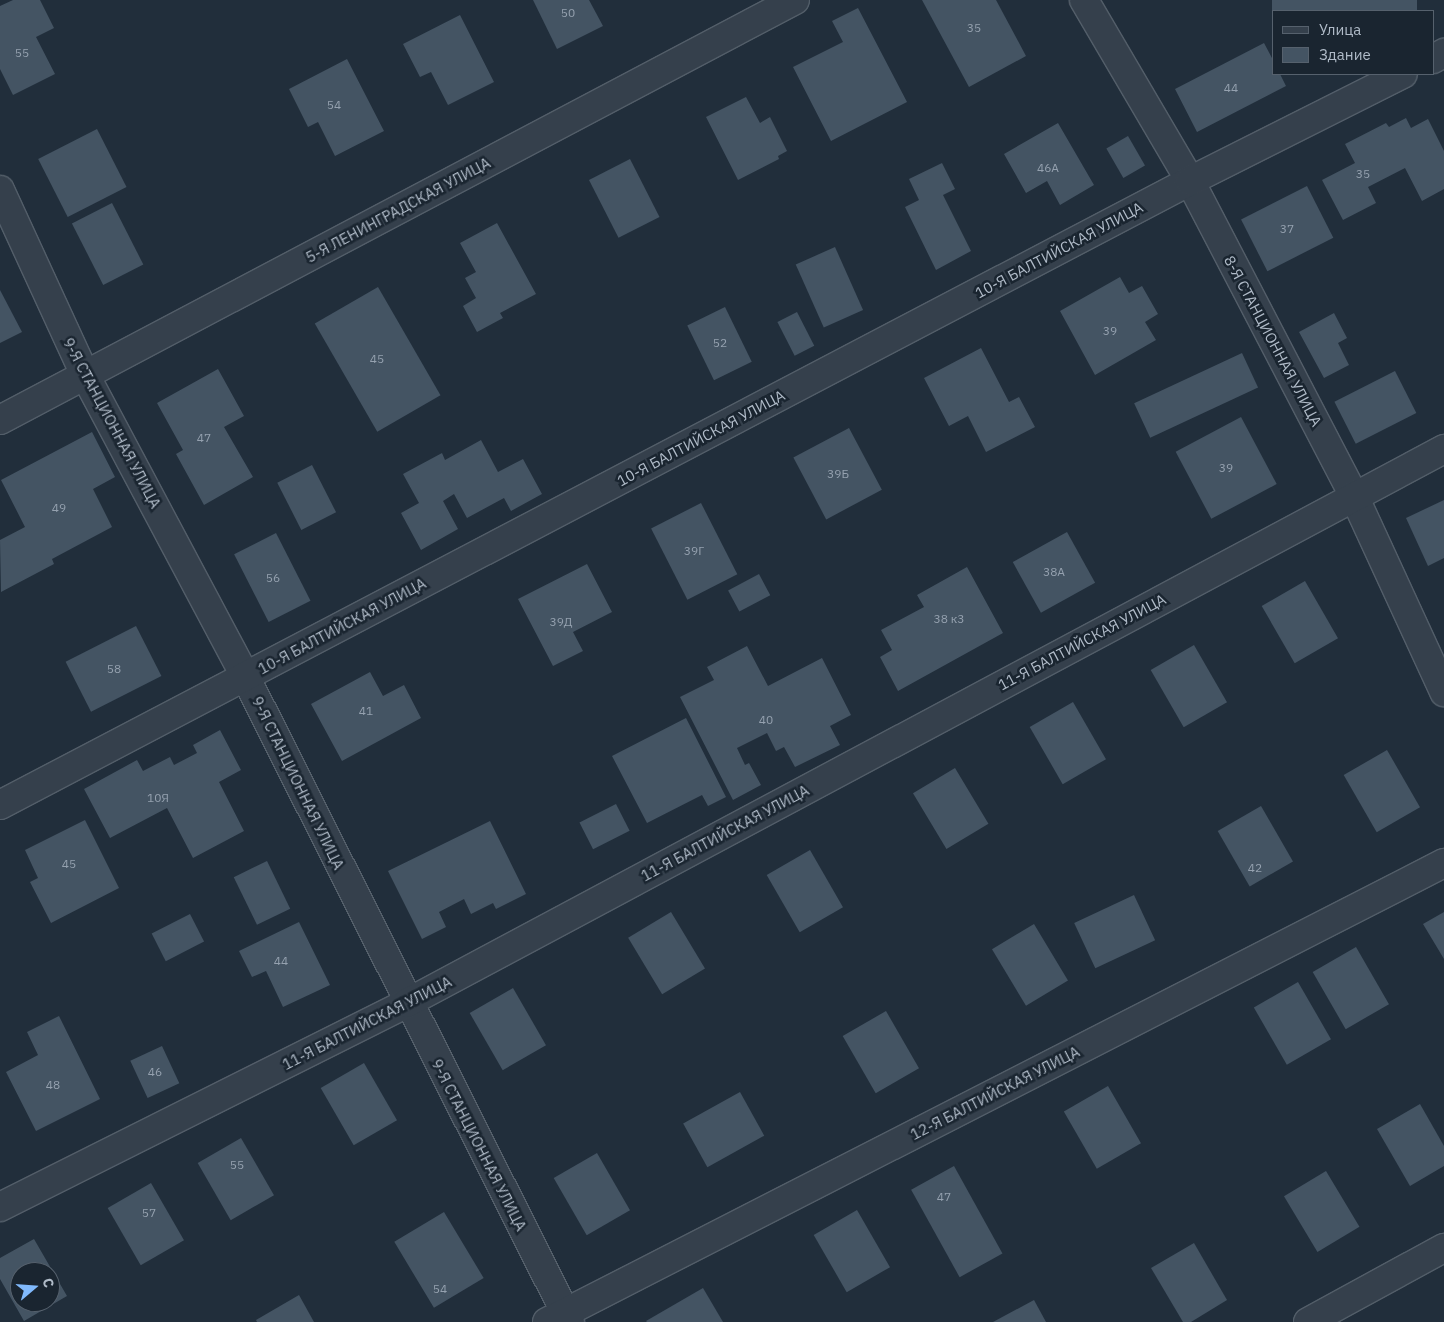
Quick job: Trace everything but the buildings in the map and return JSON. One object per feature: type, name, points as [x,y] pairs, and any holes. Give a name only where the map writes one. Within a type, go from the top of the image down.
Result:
[{"type":"street","name":"5-Я ЛЕНИНГРАДСКАЯ УЛИЦА","points":[[0,420],[795,0]]},
{"type":"street","name":"8-Я СТАНЦИОННАЯ УЛИЦА","points":[[1084,0],[1190,181],[1354,496],[1444,692]]},
{"type":"street","name":"10-Я БАЛТИЙСКАЯ УЛИЦА","points":[[0,805],[1190,181],[1401,75]]},
{"type":"street","name":"9-Я СТАНЦИОННАЯ УЛИЦА","points":[[0,190],[85,375],[245,676],[407,1003],[560,1319]]},
{"type":"street","name":"11-Я БАЛТИЙСКАЯ УЛИЦА","points":[[0,1207],[407,1003],[1444,448]]},
{"type":"street","name":"12-Я БАЛТИЙСКАЯ УЛИЦА","points":[[560,1319],[1444,863]]},
{"type":"street","points":[[1308,1322],[1444,1248]]}]
